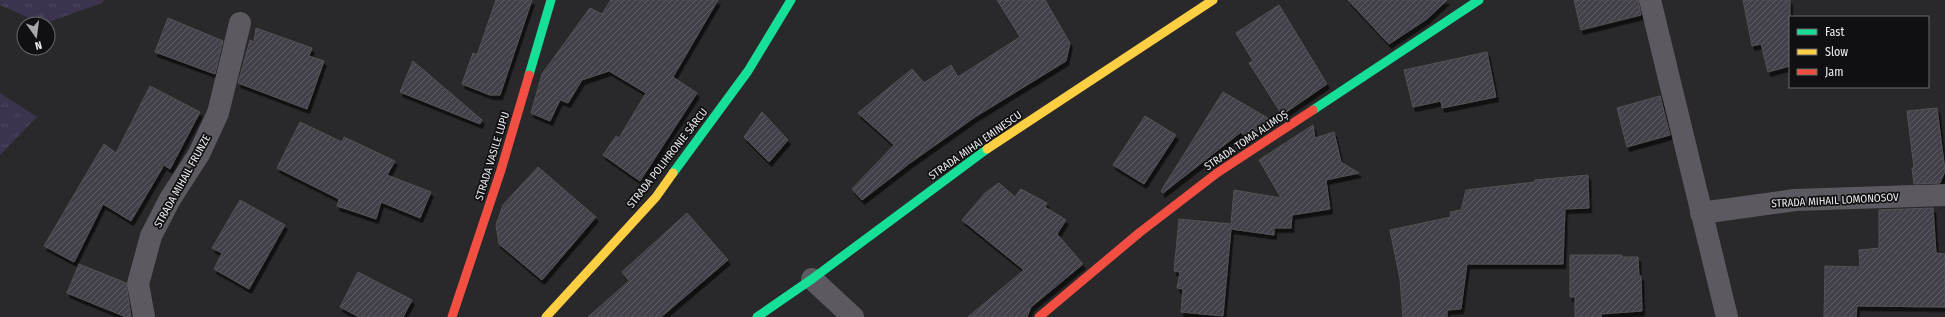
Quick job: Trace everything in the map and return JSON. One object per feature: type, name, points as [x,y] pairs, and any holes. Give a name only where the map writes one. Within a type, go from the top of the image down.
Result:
[{"type":"street","name":"STRADA VASILE LUPU","points":[[452,317],[501,170],[551,0]]},
{"type":"street","name":"STRADA POLIHRONIE SÂRCU","points":[[546,317],[656,197],[748,71],[791,0]]},
{"type":"street","name":"STRADA MIHAI EMINESCU","points":[[757,317],[812,279],[984,151],[1213,0]]},
{"type":"street","name":"STRADA TOMA ALIMOȘ","points":[[1039,317],[1139,233],[1217,173],[1479,0]]},
{"type":"street","points":[[1650,0],[1727,317]]},
{"type":"street","name":"STRADA MIHAIL FRUNZE","points":[[144,317],[138,284],[151,236],[170,199],[199,154],[218,113],[240,23]]},
{"type":"street","name":"STRADA MIHAIL LOMONOSOV","points":[[1701,213],[1796,200],[1945,195]]},
{"type":"street","points":[[812,279],[853,317]]},
{"type":"green space","points":[[0,0],[104,0],[102,3],[56,19],[56,16],[25,16],[0,5]]},
{"type":"green space","points":[[0,93],[37,117],[0,155]]},
{"type":"building","points":[[496,0],[532,0],[500,95],[490,95],[462,84],[473,53],[477,55]]},
{"type":"building","points":[[611,0],[718,0],[673,77],[697,93],[640,181],[603,155],[616,136],[619,138],[646,93],[609,71],[582,80],[568,103],[560,100],[550,121],[531,113],[542,74],[590,8],[602,14]]},
{"type":"building","points":[[997,0],[1045,0],[1070,43],[1066,61],[975,117],[910,163],[862,200],[852,189],[894,145],[858,113],[912,69],[924,83],[951,65],[958,77],[1020,37]]},
{"type":"building","points":[[1348,0],[1447,0],[1427,19],[1389,44]]},
{"type":"building","points":[[1574,0],[1638,0],[1641,15],[1581,30]]},
{"type":"building","points":[[1743,0],[1790,0],[1789,66],[1768,72],[1761,44],[1752,46]]},
{"type":"building","points":[[1279,5],[1327,84],[1282,115],[1249,63],[1253,61],[1236,33]]},
{"type":"building","points":[[168,18],[223,41],[215,74],[155,52]]},
{"type":"building","points":[[256,28],[312,48],[309,56],[324,61],[307,109],[238,83],[250,40],[254,42]]},
{"type":"building","points":[[1487,52],[1496,97],[1442,108],[1441,101],[1413,107],[1404,70]]},
{"type":"building","points":[[413,61],[482,120],[480,124],[400,92]]},
{"type":"building","points":[[150,86],[200,112],[170,169],[164,165],[131,221],[103,204],[74,262],[44,246],[104,144],[116,153]]},
{"type":"building","points":[[1223,92],[1273,121],[1246,139],[1241,132],[1163,193],[1161,191]]},
{"type":"building","points":[[1660,96],[1670,135],[1627,147],[1617,108]]},
{"type":"building","points":[[1937,108],[1945,171],[1940,183],[1914,184],[1912,168],[1914,168],[1907,111]]},
{"type":"building","points":[[762,112],[788,140],[769,162],[744,137]]},
{"type":"building","points":[[1145,116],[1176,135],[1144,184],[1113,165]]},
{"type":"building","points":[[300,122],[342,142],[344,137],[395,161],[387,175],[431,192],[420,218],[381,202],[376,219],[337,206],[339,199],[277,168]]},
{"type":"building","points":[[1313,125],[1315,138],[1334,132],[1341,162],[1359,173],[1326,180],[1330,209],[1292,215],[1291,228],[1274,228],[1274,235],[1231,229],[1223,316],[1181,312],[1183,289],[1177,288],[1180,272],[1174,271],[1179,219],[1231,224],[1234,190],[1281,198],[1259,160]]},
{"type":"building","points":[[538,167],[596,217],[542,280],[499,244],[496,225],[503,205]]},
{"type":"building","points":[[1588,175],[1589,208],[1565,209],[1563,264],[1467,264],[1461,309],[1447,310],[1447,317],[1403,317],[1400,279],[1390,230],[1451,217],[1450,212],[1461,210],[1466,190],[1535,182],[1535,180]]},
{"type":"building","points":[[999,183],[1015,197],[1021,189],[1047,203],[1045,207],[1066,220],[1057,234],[1083,264],[1031,307],[1027,317],[968,317],[1024,270],[962,220],[985,193]]},
{"type":"building","points":[[240,200],[285,225],[249,289],[214,269],[222,253],[212,248]]},
{"type":"building","points":[[1933,208],[1936,253],[1945,254],[1945,307],[1857,306],[1856,317],[1824,317],[1825,266],[1860,267],[1859,250],[1879,248],[1879,210]]},
{"type":"building","points":[[687,213],[728,260],[661,317],[588,317],[629,281],[622,272]]},
{"type":"building","points":[[1570,255],[1622,255],[1622,257],[1638,257],[1639,276],[1641,276],[1642,311],[1601,314],[1601,317],[1575,317],[1575,297],[1570,297]]},
{"type":"building","points":[[79,264],[126,283],[131,317],[126,317],[67,293]]},
{"type":"building","points":[[358,272],[412,300],[403,317],[359,317],[340,307]]},
{"type":"traffic: fast","points":[[529,75],[551,0]]},
{"type":"traffic: fast","points":[[673,173],[748,71],[791,0]]},
{"type":"traffic: fast","points":[[1313,110],[1479,0]]},
{"type":"traffic: fast","points":[[757,317],[812,279],[987,149]]},
{"type":"traffic: slow","points":[[987,149],[1213,0]]},
{"type":"traffic: slow","points":[[546,317],[656,197],[673,173]]},
{"type":"traffic: jam","points":[[452,317],[501,170],[529,75]]},
{"type":"traffic: jam","points":[[1039,317],[1139,233],[1217,173],[1313,110]]}]
